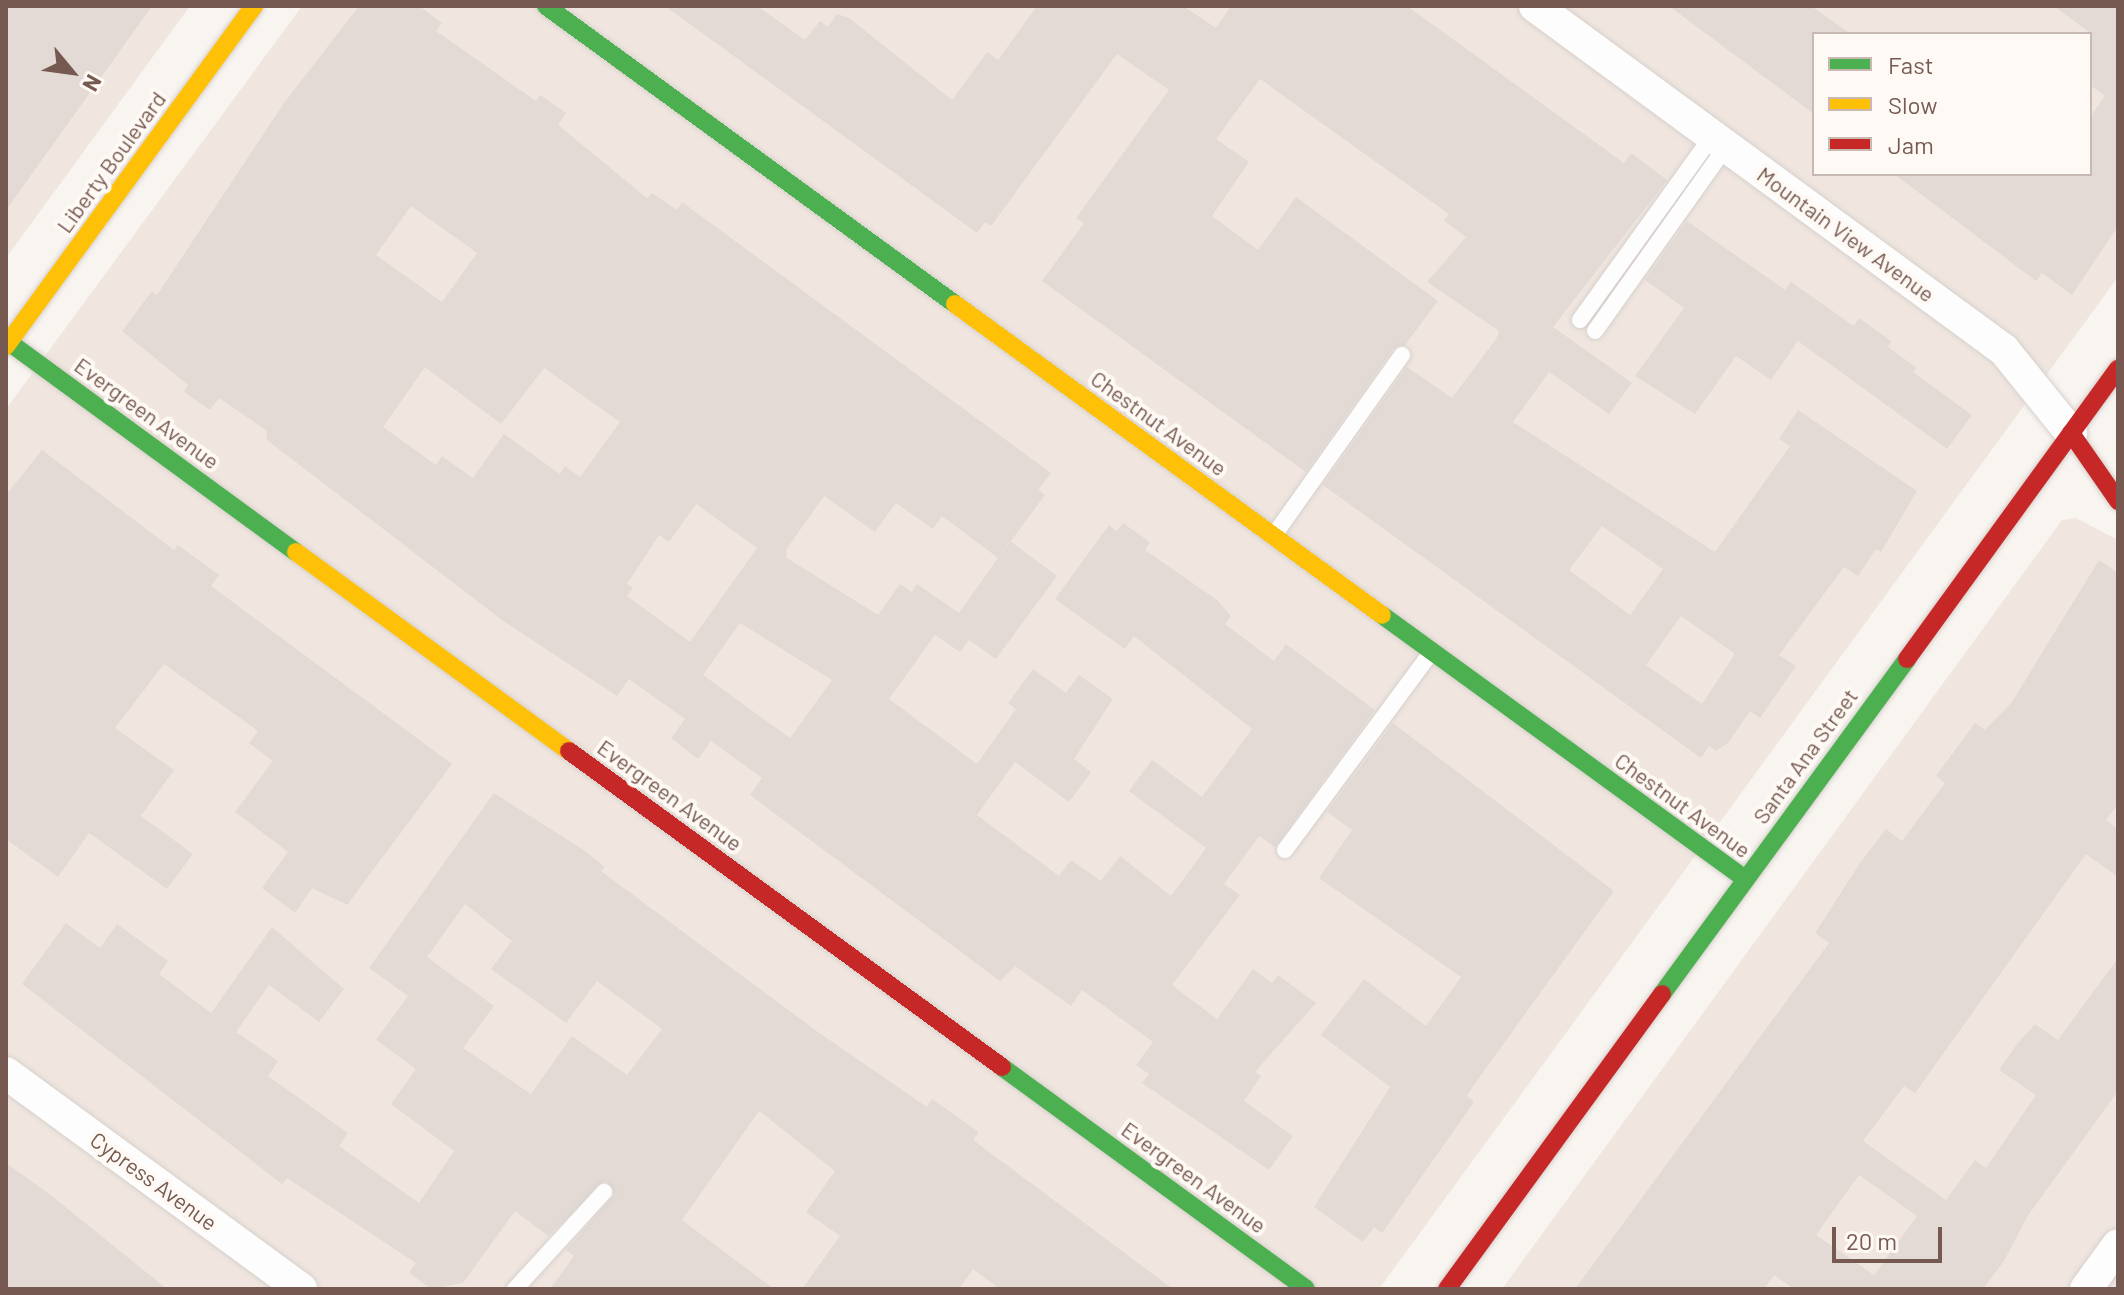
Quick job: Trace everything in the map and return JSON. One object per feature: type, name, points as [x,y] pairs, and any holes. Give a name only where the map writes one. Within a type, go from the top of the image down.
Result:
[{"type":"street","name":"Liberty Boulevard","points":[[7,343],[254,6]]},
{"type":"street","name":"Chestnut Avenue","points":[[546,6],[1745,879]]},
{"type":"street","name":"Mountain View Avenue","points":[[1535,6],[2004,350],[2071,433],[2118,501]]},
{"type":"street","name":"Evergreen Avenue","points":[[7,343],[1306,1289]]},
{"type":"street","name":"Santa Ana Street","points":[[1447,1289],[2118,369]]},
{"type":"street","name":"Cypress Avenue","points":[[6,1073],[301,1289]]},
{"type":"street","points":[[2086,1289],[2118,1245]]},
{"type":"lane","points":[[1580,320],[1719,141]]},
{"type":"lane","points":[[1595,331],[1719,141]]},
{"type":"lane","points":[[1273,536],[1402,355]]},
{"type":"lane","points":[[1285,850],[1432,652]]},
{"type":"lane","points":[[515,1289],[604,1192]]},
{"type":"shaded area","points":[[6,6],[190,6],[6,258]]},
{"type":"shaded area","points":[[302,6],[2118,6],[2118,277],[1379,1289],[6,1289],[6,409]]},
{"type":"shaded area","points":[[2076,518],[2118,540],[2118,1289],[1502,1289],[2062,520]]},
{"type":"building","points":[[6,6],[152,6],[6,210]]},
{"type":"building","points":[[359,6],[419,6],[442,23],[436,31],[536,101],[540,95],[566,113],[558,125],[647,198],[652,193],[677,210],[682,202],[1051,473],[1038,490],[1045,495],[1010,541],[1057,576],[996,659],[969,640],[960,652],[935,635],[889,699],[977,764],[1016,709],[1008,703],[1033,669],[1066,693],[1079,675],[1113,699],[1074,759],[1091,772],[1069,802],[1015,762],[977,815],[1059,876],[1071,860],[1101,881],[1120,856],[1171,896],[1206,848],[1129,791],[1152,760],[1202,797],[1252,729],[1134,636],[1125,649],[1055,599],[1109,525],[1117,531],[1123,523],[1150,542],[1145,550],[1217,600],[1231,616],[1225,624],[1274,661],[1286,644],[1375,710],[1275,847],[1259,836],[1224,884],[1240,895],[1172,985],[1217,1019],[1253,969],[1272,983],[1278,975],[1316,1003],[1255,1072],[1261,1076],[1244,1101],[1293,1136],[1269,1170],[1142,1083],[1149,1074],[1136,1065],[1153,1042],[1082,990],[1071,1006],[1015,966],[1000,981],[750,795],[762,778],[711,741],[698,759],[671,738],[685,719],[629,679],[617,696],[502,620],[267,440],[266,430],[219,398],[210,410],[184,392],[188,385],[122,331],[152,291],[157,295],[284,103]],"holes":[[[411,206],[477,253],[442,302],[376,255]],[[425,367],[501,424],[544,368],[620,422],[580,477],[565,466],[560,474],[504,434],[473,478],[442,456],[436,465],[383,427]],[[824,496],[875,532],[896,503],[933,529],[942,516],[998,558],[959,613],[917,584],[912,592],[900,584],[878,615],[787,558],[786,550]],[[696,504],[757,548],[690,642],[627,596],[633,588],[627,584],[659,535],[669,542]],[[740,623],[832,680],[790,738],[703,675]]]},
{"type":"building","points":[[665,6],[757,6],[805,40],[820,21],[828,27],[837,14],[849,18],[952,100],[987,52],[998,60],[1037,6],[1183,6],[1216,28],[1231,6],[1407,6],[1624,163],[1631,153],[1667,180],[1553,327],[1632,383],[1609,414],[1549,372],[1513,422],[1715,552],[1790,446],[1779,439],[1798,410],[1917,491],[1881,552],[1876,549],[1858,576],[1844,567],[1779,655],[1796,666],[1760,718],[1750,711],[1728,743],[1716,751],[1709,746],[1701,758],[1323,485],[1407,367],[1452,398],[1496,339],[1499,331],[1427,282],[1466,237],[1444,221],[1449,214],[1260,79],[1216,139],[1249,162],[1212,216],[1258,250],[1296,197],[1438,301],[1405,345],[1393,349],[1306,472],[1042,281],[1084,223],[1076,218],[1169,90],[1117,54],[991,226],[985,222],[977,233]],"holes":[[[1602,526],[1663,569],[1630,615],[1569,570]],[[1681,616],[1735,654],[1702,704],[1646,665]]]},
{"type":"building","points":[[1669,6],[1811,6],[1848,32],[1812,32],[1812,113]]},
{"type":"building","points":[[2054,6],[2118,6],[2118,226],[2072,295],[2042,273],[2036,281],[1897,176],[2092,176],[2092,114],[2105,96],[2092,86],[2092,32]]},
{"type":"building","points":[[1687,221],[1785,290],[1791,282],[1854,326],[1859,318],[1891,341],[1888,347],[1917,368],[1913,372],[1972,415],[1947,449],[1798,341],[1771,380],[1736,356],[1695,414],[1635,376],[1684,308],[1645,280]]},
{"type":"building","points":[[42,450],[174,550],[178,545],[219,575],[211,586],[452,764],[347,905],[312,888],[295,913],[262,888],[288,852],[235,812],[273,761],[249,743],[258,731],[164,664],[115,728],[174,770],[141,816],[193,854],[167,889],[89,833],[58,877],[6,839],[6,495]]},
{"type":"building","points":[[2099,560],[2118,573],[2118,804],[2106,820],[2118,829],[2118,877],[2086,854],[1915,1093],[1904,1086],[1863,1141],[1946,1200],[1975,1160],[1986,1168],[2036,1095],[1999,1070],[2017,1044],[2035,1024],[2058,1040],[2118,958],[2118,1091],[2027,1217],[2004,1261],[1983,1289],[1794,1289],[1774,1275],[1764,1289],[1575,1289],[1829,943],[1815,933],[1860,863],[1886,829],[1902,841],[1945,783],[1936,776],[1975,723],[1985,730],[2012,702]],"holes":[[[1859,1175],[1917,1216],[1874,1275],[1816,1235]]]},
{"type":"building","points":[[1393,723],[1614,891],[1476,1082],[1467,1096],[1474,1102],[1382,1233],[1374,1227],[1363,1242],[1314,1207],[1390,1087],[1321,1035],[1364,979],[1426,1026],[1461,977],[1319,878],[1352,830],[1327,812]]},
{"type":"building","points":[[494,793],[582,849],[605,867],[601,871],[818,1032],[927,1107],[932,1099],[979,1132],[973,1140],[1173,1289],[1000,1289],[973,1269],[959,1289],[802,1289],[840,1236],[806,1212],[835,1171],[759,1111],[682,1220],[774,1289],[550,1289],[574,1256],[566,1250],[614,1195],[606,1181],[548,1236],[515,1211],[463,1283],[431,1289],[409,1273],[416,1263],[287,1178],[282,1184],[22,984],[66,923],[100,948],[117,924],[168,961],[159,974],[211,1013],[272,927],[344,989],[319,1022],[269,985],[236,1032],[278,1061],[268,1076],[348,1133],[339,1146],[419,1203],[454,1151],[391,1104],[416,1069],[376,1040],[408,996],[369,968]],"holes":[[[465,904],[512,941],[491,969],[566,1023],[597,981],[662,1029],[627,1075],[572,1036],[531,1094],[463,1048],[494,1006],[427,957]]]},
{"type":"building","points":[[6,1163],[48,1193],[167,1289],[6,1289]]},
{"type":"traffic: fast","points":[[546,6],[955,304]]},
{"type":"traffic: fast","points":[[6,340],[296,552]]},
{"type":"traffic: fast","points":[[1382,615],[1745,879]]},
{"type":"traffic: fast","points":[[1662,994],[1907,659]]},
{"type":"traffic: fast","points":[[1002,1067],[1306,1289]]},
{"type":"traffic: slow","points":[[6,346],[254,6]]},
{"type":"traffic: slow","points":[[955,304],[1382,615]]},
{"type":"traffic: slow","points":[[296,552],[569,751]]},
{"type":"traffic: jam","points":[[1907,659],[2118,369]]},
{"type":"traffic: jam","points":[[2071,433],[2118,501]]},
{"type":"traffic: jam","points":[[569,751],[1002,1067]]},
{"type":"traffic: jam","points":[[1447,1289],[1662,994]]}]
